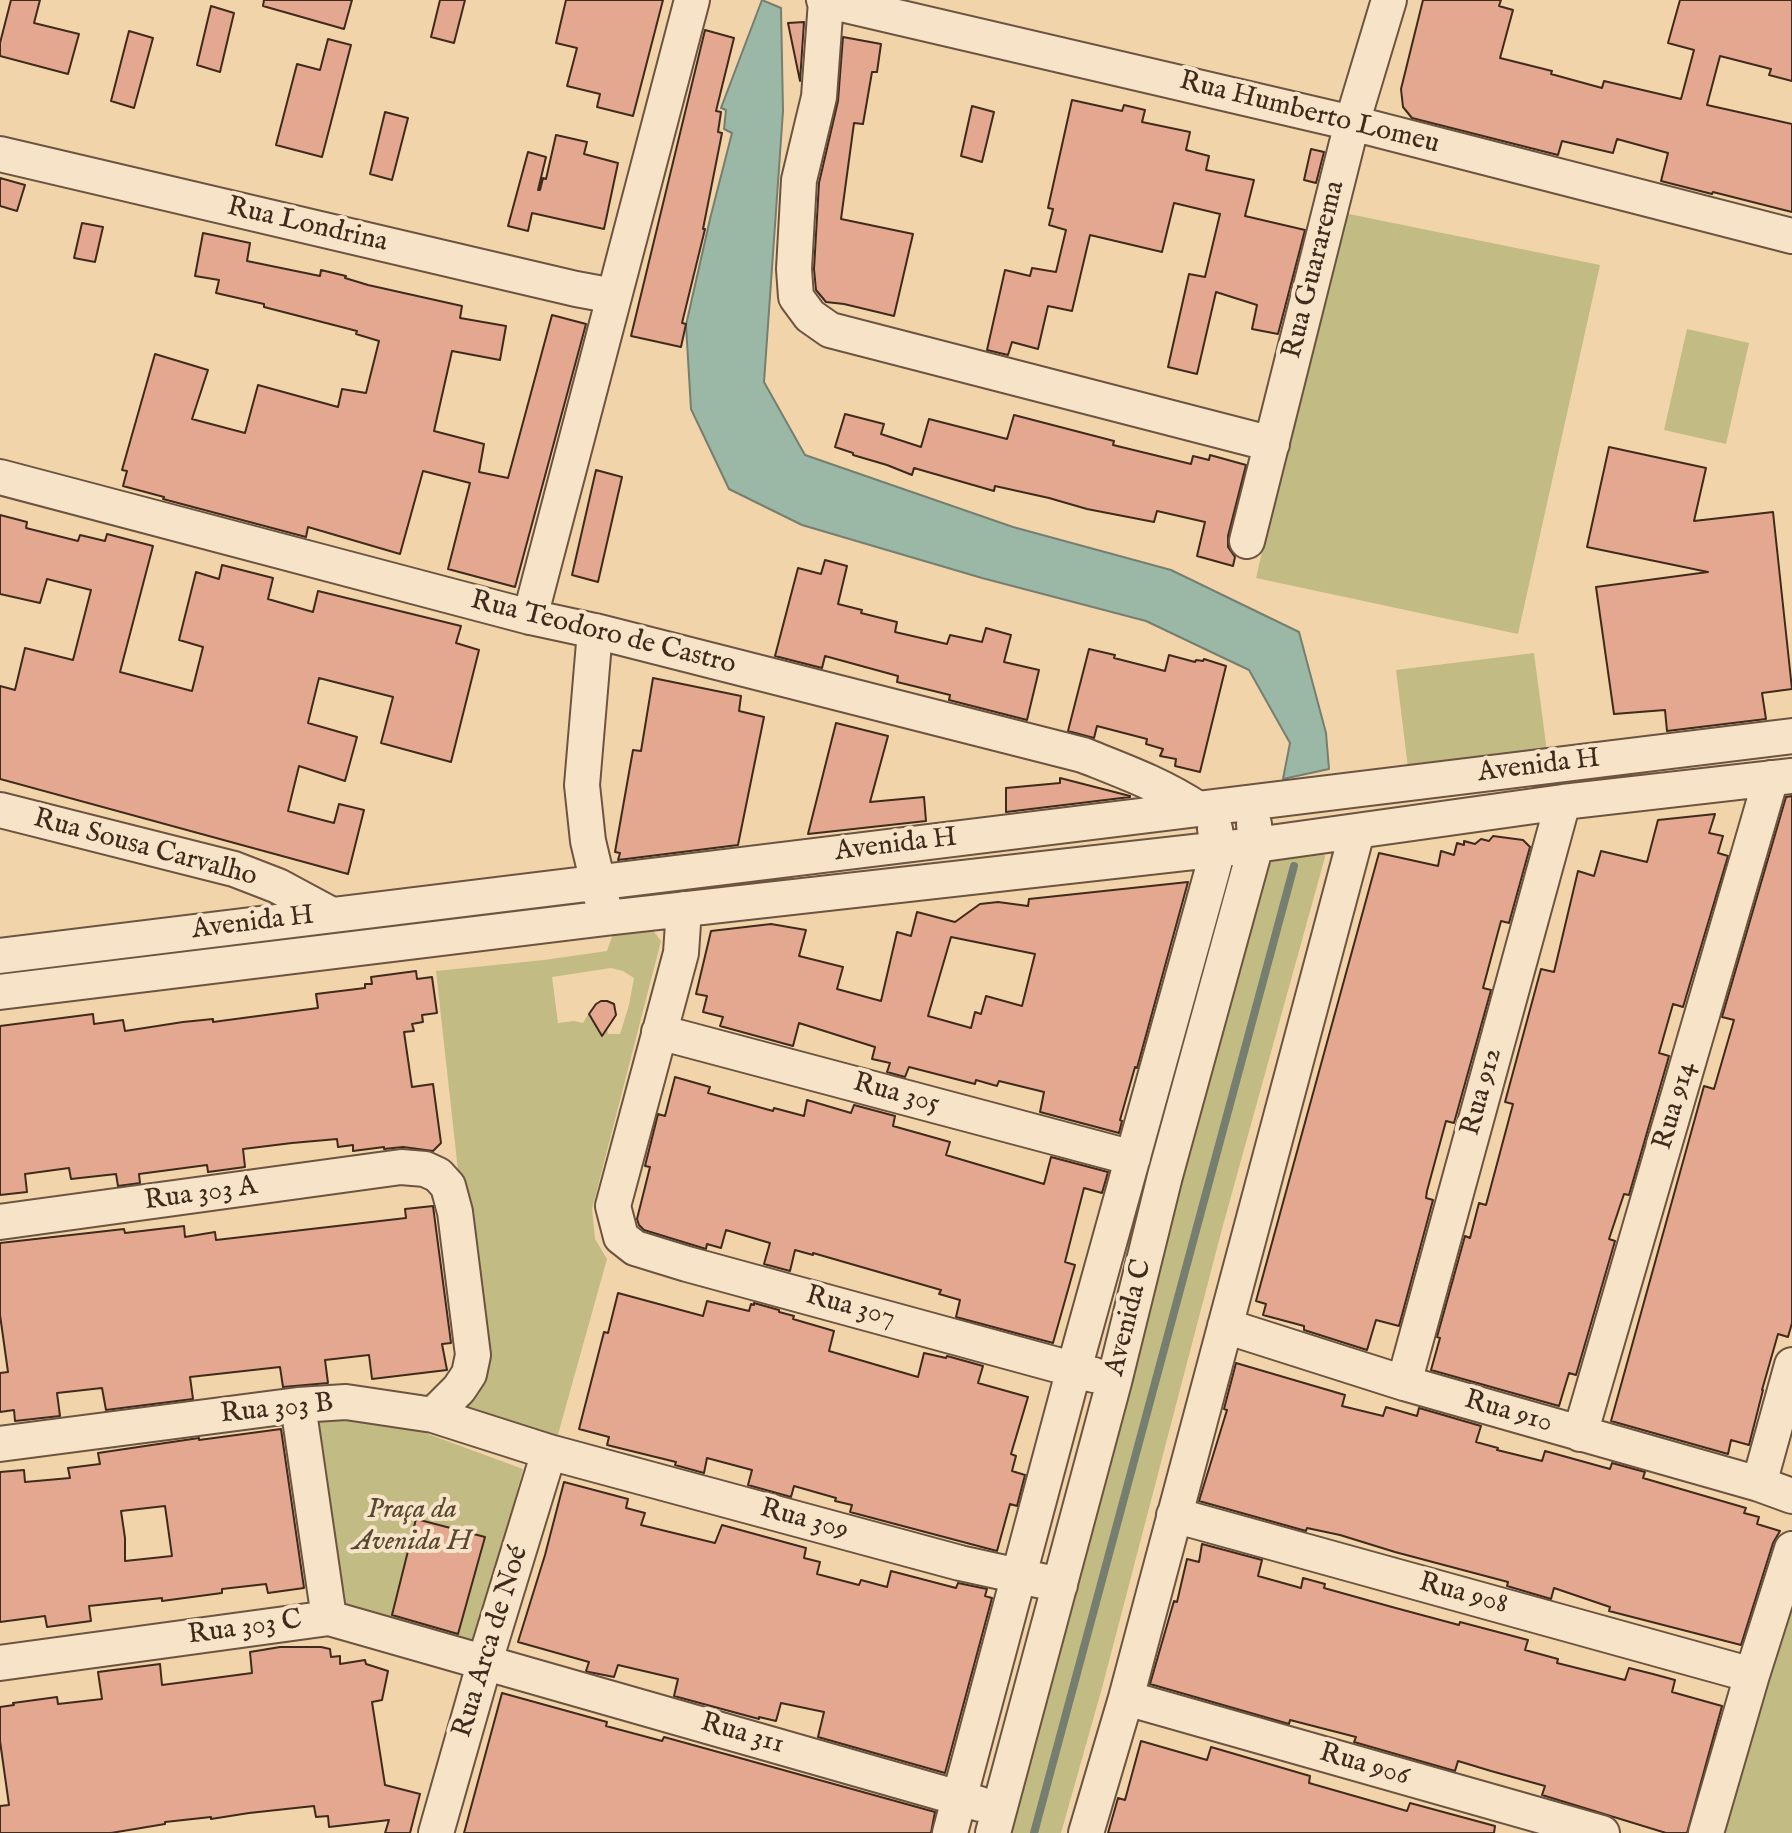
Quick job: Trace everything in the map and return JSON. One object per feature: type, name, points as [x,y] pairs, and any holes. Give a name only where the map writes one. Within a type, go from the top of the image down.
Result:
[{"type":"street","points":[[530,617],[692,0]]},
{"type":"street","points":[[825,0],[819,97],[799,180],[794,269],[796,297],[810,316],[830,330],[1272,444]]},
{"type":"street","name":"Rua Humberto Lomeu","points":[[825,0],[1352,123],[1792,236]]},
{"type":"street","name":"Rua Guararema","points":[[1247,541],[1352,123],[1389,0]]},
{"type":"street","name":"Rua Londrina","points":[[0,154],[614,296]]},
{"type":"street","name":"Rua Teodoro de Castro","points":[[0,477],[530,617],[1083,755],[1150,781],[1205,808]]},
{"type":"street","points":[[595,631],[582,785],[588,841],[606,918]]},
{"type":"street","name":"Avenida H","points":[[0,956],[1792,736]]},
{"type":"street","name":"Avenida H","points":[[0,992],[606,918],[1256,845],[1563,802],[1782,777]]},
{"type":"street","name":"Rua 914","points":[[1580,1434],[1782,777]]},
{"type":"street","name":"Rua 912","points":[[1404,1383],[1563,802]]},
{"type":"street","name":"Avenida C","points":[[996,1821],[1114,1382],[1165,1176],[1256,845],[1252,803]]},
{"type":"street","name":"Avenida C","points":[[950,1833],[1218,849],[1205,808]]},
{"type":"street","name":"Rua Sousa Carvalho","points":[[0,810],[234,869],[278,886],[330,914]]},
{"type":"street","points":[[1086,1833],[1126,1698],[1357,832]]},
{"type":"street","points":[[861,850],[865,889]]},
{"type":"street","points":[[384,908],[388,945]]},
{"type":"street","points":[[659,1032],[681,953],[684,909]]},
{"type":"street","name":"Rua 307","points":[[659,1032],[613,1206],[621,1237],[635,1248],[1114,1382]]},
{"type":"street","name":"Rua 305","points":[[659,1032],[1133,1158]]},
{"type":"street","name":"Rua 303 A","points":[[0,1222],[401,1167],[425,1169],[438,1175],[448,1186],[455,1212],[473,1355],[469,1374],[433,1415]]},
{"type":"street","name":"Rua 910","points":[[1225,1326],[1404,1383],[1792,1496]]},
{"type":"street","points":[[1759,1484],[1792,1365]]},
{"type":"street","name":"Rua 303 B","points":[[0,1444],[298,1405],[346,1402],[433,1415],[549,1452]]},
{"type":"street","points":[[298,1405],[329,1618]]},
{"type":"street","name":"Rua 309","points":[[549,1452],[960,1563],[1060,1585]]},
{"type":"street","name":"Rua Arca de Noé","points":[[436,1833],[549,1452]]},
{"type":"street","name":"Rua 908","points":[[1174,1515],[1752,1675]]},
{"type":"street","points":[[1706,1833],[1792,1549]]},
{"type":"street","name":"Rua 303 C","points":[[0,1663],[329,1618],[485,1661]]},
{"type":"street","name":"Rua 311","points":[[485,1661],[960,1798],[996,1821]]},
{"type":"street","name":"Rua 906","points":[[1126,1698],[1602,1833]]},
{"type":"green space","points":[[1339,212],[1600,265],[1518,634],[1256,578]]},
{"type":"green space","points":[[1687,329],[1749,343],[1726,444],[1664,430]]},
{"type":"green space","points":[[1534,653],[1547,752],[1408,768],[1396,670]]},
{"type":"green space","points":[[1322,844],[1325,857],[1061,1833],[1002,1833],[1268,850]]},
{"type":"green space","points":[[648,924],[661,941],[592,1209],[595,1239],[607,1259],[557,1438],[471,1416],[453,1403],[481,1379],[436,971],[607,951],[615,928]],"holes":[[[611,968],[634,978],[620,1034],[608,1034],[607,1028],[616,1013],[612,1004],[606,1001],[594,1006],[583,1023],[558,1023],[552,977]]]},
{"type":"green space","name":"Praça da Avenida H","points":[[327,1415],[409,1427],[523,1469],[476,1645],[329,1609],[303,1423]]},
{"type":"green space","points":[[1792,1586],[1792,1833],[1720,1833]]},
{"type":"shaded area","points":[[762,0],[781,8],[783,111],[764,382],[805,455],[1013,527],[1171,570],[1299,632],[1326,733],[1329,769],[1283,779],[1290,743],[1249,670],[1146,621],[982,578],[802,525],[729,489],[691,409],[686,325],[732,133],[724,129],[726,110],[721,108]]},
{"type":"building","points":[[11,0],[40,0],[34,23],[79,34],[68,74],[0,56],[0,43]]},
{"type":"building","points":[[264,0],[352,0],[344,29],[263,6]]},
{"type":"building","points":[[440,0],[465,0],[454,43],[431,37]]},
{"type":"building","points":[[566,0],[663,0],[633,116],[597,107],[600,94],[567,86],[577,48],[556,43]]},
{"type":"building","points":[[1423,0],[1501,0],[1499,6],[1513,10],[1500,58],[1602,88],[1604,81],[1681,99],[1694,50],[1668,43],[1680,0],[1792,0],[1792,81],[1769,75],[1771,69],[1720,56],[1707,105],[1792,124],[1792,212],[1661,181],[1668,153],[1617,139],[1613,153],[1562,141],[1558,155],[1412,118],[1403,107],[1401,89]]},
{"type":"building","points":[[211,6],[234,13],[220,72],[197,65]]},
{"type":"building","points":[[804,22],[800,81],[788,23]]},
{"type":"building","points":[[705,30],[734,38],[716,111],[721,112],[718,132],[722,133],[705,229],[682,323],[686,324],[681,347],[631,336]]},
{"type":"building","points":[[129,31],[153,38],[134,108],[111,101]]},
{"type":"building","points":[[843,37],[881,44],[877,72],[872,72],[863,124],[854,123],[841,219],[913,234],[894,316],[826,302],[816,290],[814,269],[819,183],[838,101]]},
{"type":"building","points":[[328,39],[351,45],[322,157],[276,145],[297,64],[320,70]]},
{"type":"building","points":[[1072,100],[1122,111],[1124,105],[1145,110],[1142,122],[1190,132],[1186,150],[1209,156],[1206,170],[1254,180],[1245,216],[1305,230],[1278,334],[1252,329],[1257,305],[1216,292],[1197,374],[1168,367],[1189,274],[1205,277],[1220,214],[1174,203],[1162,252],[1090,235],[1072,311],[1048,306],[1038,349],[1012,342],[1008,355],[987,350],[1005,270],[1030,276],[1032,268],[1056,272],[1066,230],[1049,225],[1053,209],[1048,208]]},
{"type":"building","points":[[972,106],[994,112],[982,162],[961,156]]},
{"type":"building","points":[[385,112],[408,118],[392,180],[370,174]]},
{"type":"building","points":[[556,135],[587,142],[584,154],[618,163],[604,229],[532,213],[528,231],[508,226],[528,152],[546,157],[540,190],[543,178],[546,179]]},
{"type":"building","points":[[1311,149],[1324,152],[1316,183],[1304,180]]},
{"type":"building","points":[[0,178],[25,185],[17,211],[0,206]]},
{"type":"building","points":[[82,223],[103,227],[95,262],[74,258]]},
{"type":"building","points":[[203,233],[250,243],[247,261],[320,276],[321,270],[346,276],[368,285],[462,306],[460,318],[506,326],[500,360],[452,351],[434,431],[484,444],[479,472],[508,478],[552,315],[586,324],[515,587],[448,569],[470,483],[423,471],[400,554],[308,527],[306,537],[123,486],[127,471],[122,470],[155,354],[208,370],[192,419],[245,433],[258,385],[338,407],[342,389],[366,393],[379,341],[356,334],[357,331],[216,293],[219,280],[195,276]]},
{"type":"building","points":[[845,414],[884,424],[881,434],[921,447],[929,419],[1007,439],[1014,415],[1114,441],[1113,445],[1191,464],[1193,456],[1209,460],[1210,455],[1246,465],[1228,536],[1228,547],[1235,557],[1233,566],[1197,556],[1205,522],[1157,511],[1154,522],[995,486],[994,491],[914,468],[912,475],[853,455],[835,447]]},
{"type":"building","points":[[1609,447],[1706,468],[1694,521],[1773,512],[1792,689],[1762,693],[1766,719],[1667,731],[1665,710],[1614,714],[1596,587],[1708,572],[1587,547]]},
{"type":"building","points":[[596,470],[622,477],[598,582],[572,575]]},
{"type":"building","points":[[0,515],[27,522],[26,528],[78,541],[80,535],[105,541],[107,534],[153,546],[120,672],[192,691],[203,647],[179,640],[196,572],[219,579],[222,565],[273,578],[268,599],[313,612],[318,591],[461,626],[456,643],[479,650],[451,762],[381,743],[393,697],[319,678],[308,723],[357,737],[345,781],[299,766],[288,811],[334,823],[339,804],[364,810],[348,874],[0,779],[0,686],[15,690],[25,648],[73,660],[91,590],[47,579],[40,603],[0,594]]},
{"type":"building","points":[[825,560],[847,566],[838,604],[897,622],[895,632],[947,644],[950,635],[982,642],[986,628],[1011,635],[1004,662],[1039,670],[1027,720],[949,700],[950,695],[897,682],[898,676],[825,656],[822,668],[775,656],[798,568],[821,574]]},
{"type":"building","points":[[1089,649],[1165,671],[1169,655],[1195,662],[1204,659],[1226,666],[1200,772],[1175,766],[1176,759],[1160,756],[1163,749],[1146,744],[1147,739],[1097,726],[1094,738],[1068,731]]},
{"type":"building","points":[[653,678],[741,696],[739,711],[764,717],[738,845],[618,860],[620,853],[615,852],[633,750],[641,751]]},
{"type":"building","points":[[836,723],[888,736],[870,802],[924,797],[926,821],[808,834]]},
{"type":"building","points":[[1060,778],[1130,797],[1006,812],[1006,788],[1060,783]]},
{"type":"building","points":[[1792,796],[1792,1323],[1788,1337],[1778,1334],[1749,1445],[1731,1440],[1728,1454],[1611,1421],[1704,1086],[1714,1089],[1734,1020],[1722,1017],[1786,797]]},
{"type":"building","points":[[1715,814],[1709,833],[1723,836],[1718,853],[1728,856],[1683,1007],[1673,1004],[1659,1053],[1669,1056],[1629,1195],[1624,1194],[1609,1239],[1615,1241],[1576,1375],[1569,1373],[1559,1406],[1431,1370],[1465,1236],[1470,1238],[1479,1203],[1486,1205],[1513,1104],[1505,1102],[1541,969],[1554,972],[1578,871],[1594,876],[1601,851],[1647,862],[1658,820]]},
{"type":"building","points":[[1493,836],[1523,840],[1530,847],[1509,923],[1501,921],[1483,988],[1491,990],[1454,1123],[1446,1121],[1427,1191],[1426,1198],[1433,1200],[1399,1326],[1376,1320],[1367,1350],[1304,1330],[1304,1326],[1263,1315],[1266,1304],[1256,1301],[1379,853],[1438,866],[1441,851],[1454,855],[1457,843],[1475,844],[1481,839],[1489,841]]},
{"type":"building","points":[[1188,882],[1120,1120],[1119,1133],[1040,1112],[1044,1092],[999,1081],[997,1086],[976,1080],[975,1084],[909,1067],[905,1077],[887,1072],[890,1063],[872,1059],[875,1047],[799,1023],[793,1046],[720,1026],[723,1017],[703,1012],[707,996],[696,994],[711,931],[771,924],[806,930],[799,956],[843,967],[837,989],[881,1001],[897,932],[911,936],[917,912],[955,922],[980,904],[998,902],[1028,906],[1029,899]],"holes":[[[951,937],[1035,954],[1022,1006],[986,996],[981,1014],[975,1012],[971,1028],[928,1016]]]},
{"type":"building","points":[[416,971],[417,979],[432,977],[437,1013],[422,1015],[423,1022],[412,1024],[414,1031],[404,1032],[412,1087],[433,1084],[441,1143],[433,1151],[384,1147],[353,1151],[353,1145],[338,1147],[337,1139],[292,1143],[243,1149],[245,1167],[208,1172],[207,1165],[139,1174],[140,1183],[118,1186],[116,1174],[71,1179],[69,1168],[25,1174],[27,1192],[0,1195],[0,1026],[93,1014],[94,1024],[123,1020],[125,1031],[183,1022],[213,1019],[213,1022],[318,1008],[316,994],[365,988],[365,984],[372,984],[371,977]]},
{"type":"building","points":[[601,1001],[614,1004],[616,1015],[602,1036],[589,1014]]},
{"type":"building","points":[[675,1077],[710,1087],[708,1093],[773,1111],[774,1108],[804,1116],[807,1100],[851,1113],[854,1105],[895,1116],[893,1126],[950,1142],[946,1155],[1044,1184],[1051,1157],[1108,1172],[1102,1193],[1084,1188],[1065,1262],[1075,1265],[1053,1343],[956,1317],[960,1300],[939,1294],[941,1290],[813,1253],[795,1250],[790,1271],[764,1264],[770,1243],[726,1230],[721,1248],[707,1244],[706,1249],[644,1230],[637,1219],[650,1167],[645,1166],[658,1114],[665,1116]]},
{"type":"building","points":[[433,1206],[451,1343],[442,1344],[447,1370],[372,1379],[369,1355],[325,1360],[328,1383],[283,1387],[280,1367],[190,1377],[193,1399],[106,1410],[102,1388],[57,1393],[60,1416],[15,1421],[14,1410],[0,1412],[0,1373],[8,1372],[0,1315],[0,1243],[124,1229],[125,1233],[184,1226],[185,1237],[215,1232],[216,1240],[406,1218],[405,1209]]},
{"type":"building","points":[[618,1293],[703,1316],[707,1301],[749,1311],[754,1303],[779,1310],[794,1316],[793,1319],[834,1331],[829,1351],[918,1377],[924,1353],[983,1366],[978,1383],[1028,1397],[1011,1454],[1016,1456],[1012,1471],[1025,1475],[1017,1506],[1010,1504],[997,1551],[850,1512],[852,1505],[794,1486],[791,1497],[748,1485],[752,1470],[707,1458],[704,1473],[675,1465],[676,1462],[607,1445],[609,1437],[579,1429],[604,1332],[608,1333]]},
{"type":"building","points":[[1236,1363],[1345,1395],[1342,1406],[1383,1416],[1386,1407],[1417,1416],[1419,1408],[1481,1426],[1476,1442],[1497,1450],[1542,1461],[1545,1451],[1610,1469],[1612,1463],[1645,1472],[1643,1478],[1746,1508],[1744,1513],[1759,1517],[1757,1524],[1780,1531],[1773,1543],[1741,1645],[1609,1611],[1610,1607],[1554,1588],[1551,1599],[1507,1586],[1508,1582],[1340,1535],[1307,1528],[1306,1531],[1199,1501],[1227,1410],[1224,1409]]},
{"type":"building","points":[[281,1429],[304,1588],[268,1593],[266,1584],[162,1601],[162,1598],[89,1606],[91,1621],[47,1627],[45,1616],[0,1622],[0,1472],[24,1470],[25,1482],[70,1478],[68,1468],[100,1464],[98,1453]],"holes":[[[165,1506],[172,1556],[125,1561],[121,1511]]]},
{"type":"building","points":[[564,1482],[628,1499],[626,1508],[645,1513],[641,1525],[715,1543],[722,1525],[806,1548],[804,1558],[820,1562],[817,1574],[859,1585],[861,1580],[887,1587],[891,1571],[956,1588],[958,1583],[987,1589],[985,1596],[992,1598],[945,1773],[818,1737],[824,1712],[781,1703],[776,1721],[759,1719],[674,1696],[678,1679],[618,1665],[614,1677],[589,1672],[586,1671],[589,1662],[518,1642]]},
{"type":"building","points":[[416,1519],[485,1537],[458,1634],[392,1615]]},
{"type":"building","points":[[1202,1544],[1262,1560],[1258,1576],[1301,1588],[1303,1578],[1325,1584],[1324,1588],[1392,1607],[1528,1640],[1525,1650],[1558,1659],[1557,1663],[1625,1680],[1629,1668],[1675,1680],[1672,1692],[1722,1706],[1687,1833],[1666,1833],[1542,1795],[1545,1786],[1458,1761],[1455,1771],[1354,1742],[1356,1737],[1290,1720],[1289,1724],[1150,1684],[1174,1601],[1177,1602],[1187,1559],[1199,1562]]},
{"type":"building","points":[[280,1647],[330,1649],[331,1657],[340,1656],[340,1664],[365,1660],[366,1664],[388,1671],[382,1700],[372,1702],[385,1785],[420,1794],[410,1833],[385,1833],[389,1820],[329,1827],[328,1816],[316,1817],[314,1806],[165,1822],[111,1833],[0,1833],[0,1806],[9,1805],[0,1741],[0,1707],[57,1697],[58,1704],[102,1699],[98,1672],[160,1664],[162,1685],[252,1673],[250,1652]]},
{"type":"building","points":[[502,1693],[607,1722],[606,1726],[662,1741],[664,1737],[935,1812],[931,1833],[464,1833]]},
{"type":"building","points":[[1141,1741],[1207,1760],[1211,1747],[1310,1776],[1309,1783],[1407,1811],[1410,1803],[1495,1826],[1494,1833],[1108,1833],[1118,1798],[1125,1800]]},
{"type":"waterway","points":[[1034,1833],[1294,866]]}]
